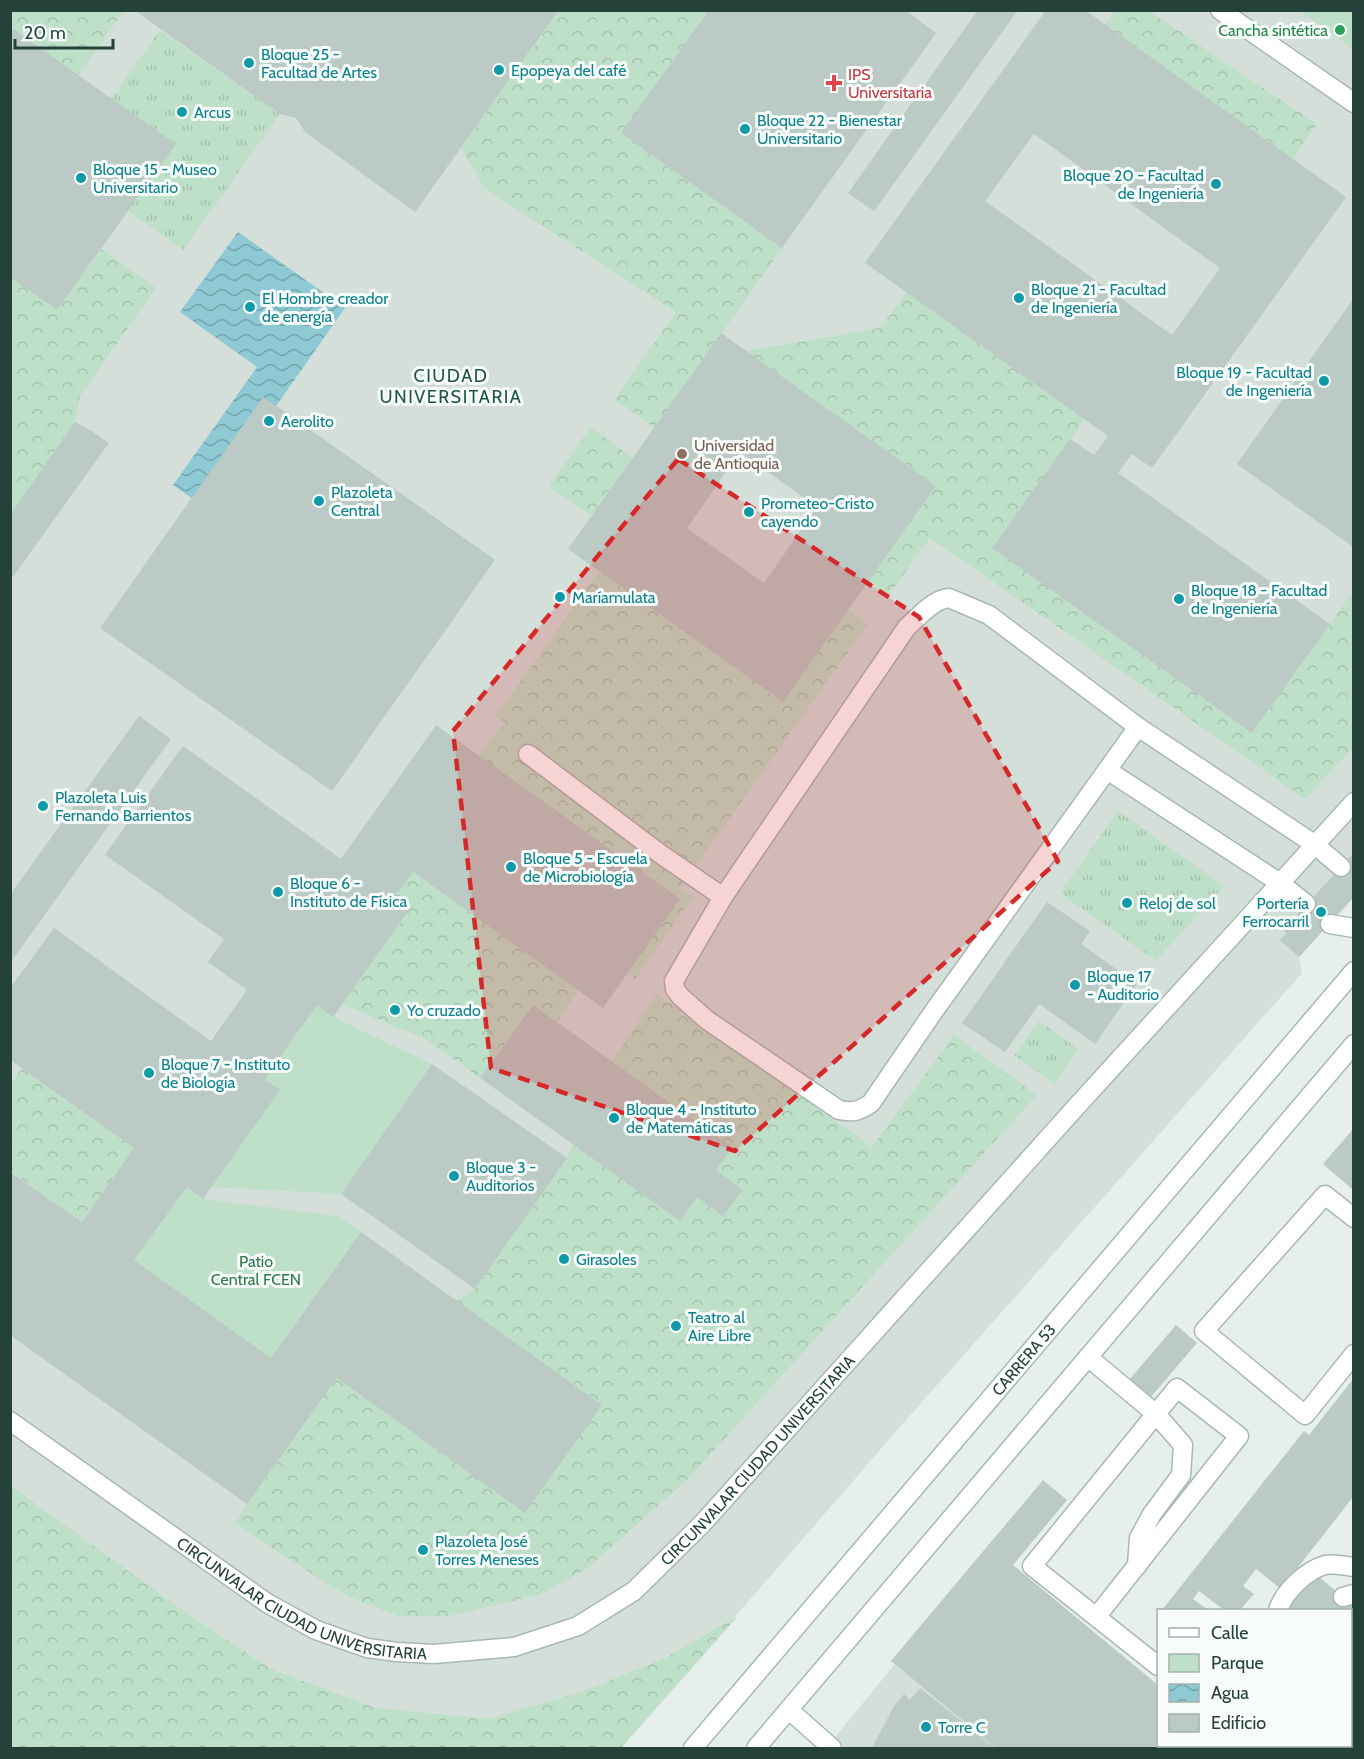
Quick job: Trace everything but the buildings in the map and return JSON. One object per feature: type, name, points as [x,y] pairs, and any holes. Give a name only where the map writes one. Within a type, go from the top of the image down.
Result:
[{"type":"main road","points":[[1220,10],[1353,104]]},
{"type":"main road","points":[[1138,727],[934,1011],[871,1103],[861,1110],[850,1112],[839,1110],[707,1020],[675,989],[674,981],[677,974],[723,897],[907,627],[941,599],[949,598],[989,615],[1138,727],[1314,844],[1341,867]]},
{"type":"main road","points":[[528,754],[659,853],[723,897]]},
{"type":"main road","points":[[1107,770],[1280,883],[1306,904]]},
{"type":"main road","name":"CIRCUNVALAR CIUDAD UNIVERSITARIA","points":[[10,1421],[267,1603],[326,1634],[367,1648],[434,1654],[514,1647],[578,1626],[634,1591],[702,1524],[1353,802]]},
{"type":"main road","points":[[1330,924],[1353,928]]},
{"type":"main road","name":"CARRERA 53","points":[[693,1749],[1353,971]]},
{"type":"main road","points":[[756,1749],[1353,1044]]},
{"type":"main road","points":[[1353,1218],[1324,1195],[1204,1331],[1305,1415],[1353,1354]]},
{"type":"main road","points":[[1088,1357],[1156,1414],[1183,1444],[1181,1475],[1152,1514],[1139,1538],[1137,1566]]},
{"type":"main road","points":[[1097,1616],[1239,1436],[1177,1388],[1032,1566],[1157,1665]]},
{"type":"main road","points":[[1279,1609],[1282,1599],[1306,1575],[1326,1565],[1353,1567]]},
{"type":"main road","points":[[789,1710],[832,1749]]},
{"type":"highlighted area","points":[[678,459],[919,617],[1058,861],[735,1151],[491,1068],[453,731]]},
{"type":"shaded area","name":"Universidad de Antioquia","points":[[11,11],[1353,11],[1353,898],[1299,957],[1302,973],[900,1427],[621,1748],[11,1748]]},
{"type":"shaded area","points":[[895,1664],[921,1686],[997,1748],[826,1748]]},
{"type":"green space","points":[[11,11],[124,11],[78,75],[11,33]]},
{"type":"green space","points":[[559,11],[709,11],[782,248],[654,428],[615,399],[676,312],[485,189],[461,148]]},
{"type":"green space","points":[[1115,11],[1149,11],[1317,124],[1293,159],[1105,25]]},
{"type":"green space","name":"Cancha sintética","points":[[1300,11],[1353,11],[1353,49]]},
{"type":"green space","points":[[160,30],[280,114],[183,250],[128,211],[175,144],[111,99]]},
{"type":"green space","points":[[102,249],[156,288],[80,396],[75,422],[11,515],[11,277],[57,310]]},
{"type":"green space","points":[[907,292],[1085,419],[993,548],[1252,733],[1353,591],[1353,748],[1305,799],[930,538],[888,596],[868,582],[936,486],[746,351],[880,328]]},
{"type":"green space","points":[[591,427],[633,458],[591,516],[549,486]]},
{"type":"green space","points":[[599,571],[783,702],[848,610],[868,624],[680,888],[693,897],[635,979],[627,973],[479,756],[504,722],[496,716]]},
{"type":"green space","points":[[1118,811],[1224,886],[1156,961],[1060,893]]},
{"type":"green space","points":[[413,872],[579,990],[557,1022],[532,1005],[480,1078],[425,1039],[342,1004],[410,909],[394,898]]},
{"type":"green space","points":[[657,994],[872,1147],[954,1035],[1037,1095],[688,1479],[588,1568],[539,1595],[448,1616],[398,1616],[345,1595],[235,1524],[337,1378],[475,1289],[567,1158],[612,1061]]},
{"type":"green space","points":[[317,1006],[333,1017],[432,1064],[341,1194],[211,1187],[280,1090],[265,1079]]},
{"type":"green space","points":[[1039,1021],[1079,1049],[1054,1084],[1014,1055]]},
{"type":"green space","points":[[22,1068],[134,1148],[82,1222],[11,1172],[11,1084]]},
{"type":"green space","name":"Patio Central FCEN","points":[[187,1187],[203,1199],[337,1216],[361,1232],[271,1358],[134,1260]]},
{"type":"green space","points":[[11,1486],[181,1609],[271,1669],[376,1708],[489,1719],[584,1691],[667,1657],[738,1616],[621,1748],[11,1748]]},
{"type":"water","points":[[238,232],[345,308],[276,406],[495,560],[204,507],[173,485],[257,367],[180,312]]},
{"type":"place","name":"Cancha sintética","points":[[1340,30]]},
{"type":"place","name":"Bloque 25 - Facultad de Artes","points":[[249,63]]},
{"type":"place","name":"Epopeya del café","points":[[499,70]]},
{"type":"place","name":"IPS Universitaria","points":[[834,83]]},
{"type":"place","name":"Arcus","points":[[182,112]]},
{"type":"place","name":"Bloque 22 - Bienestar Universitario","points":[[745,129]]},
{"type":"place","name":"Bloque 15 - Museo Universitario","points":[[81,178]]},
{"type":"place","name":"Bloque 20 - Facultad de Ingeniería","points":[[1216,184]]},
{"type":"place","name":"Bloque 21 - Facultad de Ingeniería","points":[[1019,298]]},
{"type":"place","name":"El Hombre creador de energía","points":[[250,307]]},
{"type":"place","name":"Bloque 19 - Facultad de Ingeniería","points":[[1324,381]]},
{"type":"place","name":"Aerolito","points":[[269,421]]},
{"type":"place","name":"Universidad de Antioquia","points":[[682,454]]},
{"type":"place","name":"Plazoleta Central","points":[[319,501]]},
{"type":"place","name":"Prometeo-Cristo cayendo","points":[[749,512]]},
{"type":"place","name":"Maríamulata","points":[[560,597]]},
{"type":"place","name":"Bloque 18 - Facultad de Ingeniería","points":[[1179,599]]},
{"type":"place","name":"Plazoleta Luis Fernando Barrientos","points":[[43,806]]},
{"type":"place","name":"Bloque 5 - Escuela de Microbiología","points":[[511,867]]},
{"type":"place","name":"Bloque 6 - Instituto de Física","points":[[278,892]]},
{"type":"place","name":"Reloj de sol","points":[[1127,903]]},
{"type":"place","name":"Portería Ferrocarril","points":[[1321,912]]},
{"type":"place","name":"Bloque 17 - Auditorio","points":[[1075,985]]},
{"type":"place","name":"Yo cruzado","points":[[395,1010]]},
{"type":"place","name":"Bloque 7 - Instituto de Biología","points":[[149,1073]]},
{"type":"place","name":"Bloque 4 - Instituto de Matemáticas","points":[[614,1118]]},
{"type":"place","name":"Bloque 3 - Auditorios","points":[[454,1176]]},
{"type":"place","name":"Girasoles","points":[[564,1259]]},
{"type":"place","name":"Teatro al Aire Libre","points":[[676,1326]]},
{"type":"place","name":"Plazoleta José Torres Meneses","points":[[423,1550]]},
{"type":"place","name":"Torre C","points":[[926,1727]]},
{"type":"district","name":"CIUDAD UNIVERSITARIA","points":[[451,386]]}]
